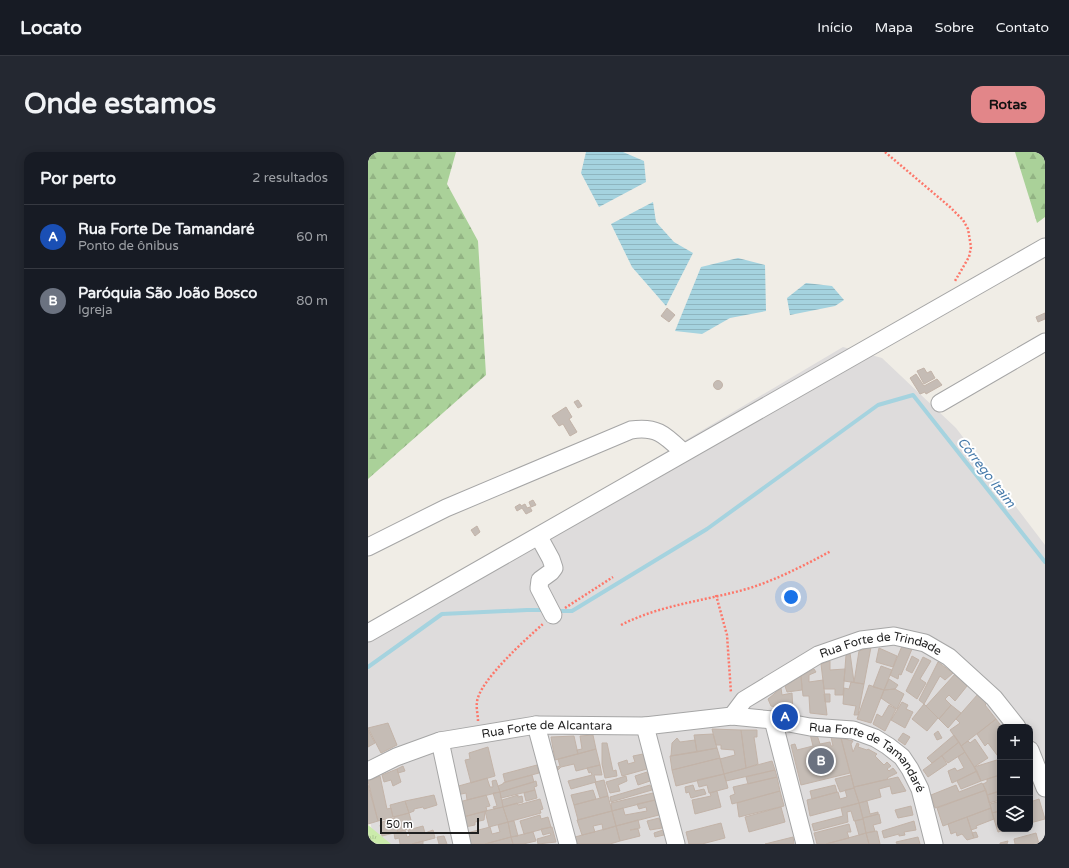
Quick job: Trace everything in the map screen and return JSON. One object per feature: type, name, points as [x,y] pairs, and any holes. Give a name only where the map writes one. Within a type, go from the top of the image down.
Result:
[{"type":"street","points":[[368,633],[539,537],[683,452],[1045,247]]},
{"type":"street","points":[[940,403],[1045,342]]},
{"type":"street","points":[[368,547],[446,508],[631,430],[645,428],[655,430],[663,434],[683,452]]},
{"type":"street","points":[[539,537],[551,559],[554,568],[540,580],[538,588],[553,615]]},
{"type":"street","name":"Rua Forte de Trindade","points":[[732,716],[744,700],[818,655],[861,640],[894,636],[925,643],[949,657],[994,698],[1015,724]]},
{"type":"street","name":"Rua Forte de Tamandaré","points":[[732,716],[773,720],[810,727],[853,730],[875,738],[888,746],[902,757],[920,789],[934,844]]},
{"type":"street","name":"Rua Forte de Alcantara","points":[[368,771],[396,757],[440,741],[536,725],[645,726],[732,716]]},
{"type":"street","points":[[773,720],[805,844]]},
{"type":"street","points":[[536,725],[568,844]]},
{"type":"street","points":[[645,726],[676,844]]},
{"type":"street","points":[[440,741],[462,844]]},
{"type":"street","points":[[1037,758],[1045,788]]},
{"type":"path","points":[[885,152],[950,206],[963,220],[968,230],[971,247],[968,257],[953,285]]},
{"type":"path","points":[[621,625],[639,616],[661,608],[750,588],[807,565],[831,551]]},
{"type":"path","points":[[480,734],[477,702],[482,689],[525,639],[553,615],[613,577]]},
{"type":"path","points":[[716,595],[727,635],[732,716]]},
{"type":"shaded area","points":[[843,347],[882,358],[956,428],[1045,545],[1045,844],[374,844],[368,807],[368,628]]},
{"type":"green space","points":[[368,152],[456,152],[447,184],[478,241],[486,375],[368,479]]},
{"type":"green space","points":[[1015,152],[1045,152],[1045,217],[1037,223]]},
{"type":"green space","points":[[368,825],[391,844],[368,844]]},
{"type":"water","points":[[586,152],[623,152],[644,161],[646,182],[599,207],[581,173]]},
{"type":"water","points":[[653,202],[656,222],[674,242],[693,253],[666,306],[632,267],[611,224]]},
{"type":"water","points":[[738,258],[765,265],[766,311],[730,318],[702,334],[675,331],[701,267]]},
{"type":"water","points":[[806,283],[832,286],[844,300],[835,306],[790,315],[787,298]]},
{"type":"building","points":[[667,308],[675,315],[669,322],[661,316]]},
{"type":"building","points":[[1045,313],[1045,319],[1038,322],[1036,317]]},
{"type":"building","points":[[924,368],[927,373],[931,371],[935,378],[924,384],[917,371]]},
{"type":"building","points":[[916,374],[924,386],[937,379],[942,385],[926,394],[925,392],[920,394],[910,378]]},
{"type":"building","points":[[718,380],[723,385],[718,390],[713,385]]},
{"type":"building","points":[[578,400],[582,406],[578,408],[574,402]]},
{"type":"building","points":[[566,407],[572,417],[569,419],[577,432],[570,436],[563,424],[559,426],[552,416]]},
{"type":"building","points":[[533,500],[536,505],[531,507],[529,502]]},
{"type":"building","points":[[520,504],[521,506],[525,504],[527,508],[530,507],[532,511],[526,514],[522,508],[517,511],[515,507]]},
{"type":"building","points":[[477,526],[480,532],[475,536],[471,530]]},
{"type":"building","points":[[902,646],[912,649],[901,675],[899,674],[898,679],[890,675]]},
{"type":"building","points":[[871,647],[864,684],[844,681],[846,655],[850,653],[854,682],[859,651]]},
{"type":"building","points":[[879,648],[897,656],[893,667],[876,662]]},
{"type":"building","points":[[912,656],[919,660],[912,673],[906,670]]},
{"type":"building","points":[[923,657],[931,661],[920,679],[926,683],[917,699],[906,691]]},
{"type":"building","points":[[830,661],[830,670],[845,669],[843,695],[835,695],[835,689],[824,689],[821,664]]},
{"type":"building","points":[[938,662],[953,673],[945,680],[940,676],[924,704],[919,700]]},
{"type":"building","points":[[881,666],[892,670],[884,690],[873,687]]},
{"type":"building","points":[[814,669],[816,672],[809,675],[809,682],[823,680],[827,715],[810,713],[809,696],[803,696],[801,676]]},
{"type":"building","points":[[955,674],[967,686],[955,701],[949,695],[945,699],[951,705],[939,719],[926,706]]},
{"type":"building","points":[[801,676],[802,690],[787,692],[785,686]]},
{"type":"building","points":[[889,679],[898,685],[895,689],[884,690]]},
{"type":"building","points":[[851,682],[864,684],[858,715],[854,715],[856,706],[843,704],[844,688],[849,689]]},
{"type":"building","points":[[869,685],[884,690],[871,723],[857,719]]},
{"type":"building","points":[[781,688],[782,695],[792,693],[793,711],[771,706],[768,699]]},
{"type":"building","points":[[895,689],[904,694],[897,709],[881,698],[884,690]]},
{"type":"building","points":[[824,694],[830,694],[830,702],[825,702]]},
{"type":"building","points":[[978,694],[987,703],[985,705],[996,719],[961,746],[950,730],[960,723],[956,719]]},
{"type":"building","points":[[902,702],[908,705],[906,709],[913,712],[905,728],[891,720]]},
{"type":"building","points":[[924,704],[938,718],[927,731],[912,719]]},
{"type":"building","points":[[889,705],[896,709],[885,731],[873,724],[877,714],[882,717]]},
{"type":"building","points":[[951,705],[961,713],[948,728],[939,719]]},
{"type":"building","points":[[996,719],[1000,724],[997,724],[997,755],[988,743],[985,746],[977,734]]},
{"type":"building","points":[[388,723],[397,745],[381,753],[368,728]]},
{"type":"building","points":[[712,729],[741,730],[746,768],[724,774],[720,759],[735,755],[734,750],[721,749],[721,745],[716,745]]},
{"type":"building","points":[[368,730],[375,743],[368,747]]},
{"type":"building","points":[[741,730],[757,730],[757,737],[754,737],[758,764],[746,768]]},
{"type":"building","points":[[938,731],[942,738],[937,740],[934,734]]},
{"type":"building","points":[[903,733],[910,737],[905,745],[898,740]]},
{"type":"building","points":[[713,734],[717,748],[697,752],[694,735]]},
{"type":"building","points":[[810,734],[817,735],[820,744],[830,742],[831,746],[833,746],[831,737],[841,738],[850,773],[801,785],[791,745],[795,744],[797,750],[813,746]]},
{"type":"building","points":[[593,735],[596,749],[578,754],[577,750],[582,749],[580,736]]},
{"type":"building","points":[[954,735],[959,742],[932,763],[927,758]]},
{"type":"building","points":[[574,736],[578,754],[555,760],[551,737]]},
{"type":"building","points":[[677,738],[680,742],[695,740],[697,752],[671,756],[672,743]]},
{"type":"building","points":[[841,738],[853,741],[851,744],[853,752],[857,743],[859,744],[858,747],[868,749],[877,754],[875,756],[884,765],[887,762],[891,766],[887,769],[889,771],[893,768],[897,773],[887,778],[888,779],[854,787]]},
{"type":"building","points":[[975,739],[988,758],[974,767],[961,746],[968,741],[970,743]]},
{"type":"building","points":[[959,742],[965,752],[948,763],[942,756]]},
{"type":"building","points":[[602,743],[607,743],[613,771],[616,770],[617,776],[605,778],[602,764]]},
{"type":"building","points":[[488,747],[495,776],[471,783],[465,760],[470,759],[469,753]]},
{"type":"building","points":[[717,748],[720,758],[672,770],[670,756]]},
{"type":"building","points":[[596,749],[600,765],[576,771],[574,764],[561,767],[558,770],[557,767],[560,766],[558,759]]},
{"type":"building","points":[[965,752],[977,771],[952,783],[948,771],[955,768],[957,771],[964,768],[958,757]]},
{"type":"building","points":[[643,754],[647,769],[622,776],[618,763],[627,760],[628,764],[635,762],[633,756]]},
{"type":"building","points":[[942,756],[947,764],[928,777],[923,770]]},
{"type":"building","points":[[720,758],[724,774],[676,786],[672,770]]},
{"type":"building","points":[[997,760],[997,776],[981,781],[974,767]]},
{"type":"building","points":[[772,761],[775,770],[726,781],[724,774]]},
{"type":"building","points":[[537,765],[539,773],[505,782],[503,774]]},
{"type":"building","points":[[600,765],[602,775],[594,775],[596,782],[571,789],[568,781],[592,775],[591,772],[589,773],[587,768]]},
{"type":"building","points":[[403,766],[405,771],[398,773],[397,769]]},
{"type":"building","points":[[397,769],[401,782],[393,786],[391,780],[384,782],[382,775]]},
{"type":"building","points":[[775,770],[777,777],[748,784],[746,777]]},
{"type":"building","points":[[977,771],[981,781],[961,789],[957,781]]},
{"type":"building","points":[[647,772],[650,781],[638,785],[635,776]]},
{"type":"building","points":[[724,774],[728,788],[709,793],[707,785],[699,787],[697,780]]},
{"type":"building","points":[[532,775],[534,782],[500,792],[498,786],[503,783]]},
{"type":"building","points":[[851,775],[854,788],[840,792],[835,779]]},
{"type":"building","points":[[380,776],[387,809],[391,808],[393,817],[378,821],[368,781]]},
{"type":"building","points":[[626,776],[627,781],[618,785],[620,791],[610,793],[606,782]]},
{"type":"building","points":[[997,776],[997,792],[987,795],[983,784],[987,782],[987,779]]},
{"type":"building","points":[[777,777],[780,791],[732,804],[730,796],[735,794],[733,787]]},
{"type":"building","points":[[898,777],[906,791],[892,794],[890,786],[879,789],[881,797],[859,803],[854,787]]},
{"type":"building","points":[[487,778],[490,787],[493,787],[492,781],[496,780],[500,792],[467,800],[466,793],[457,795],[455,787]]},
{"type":"building","points":[[604,780],[608,796],[600,798],[595,782]]},
{"type":"building","points":[[536,781],[537,786],[534,787],[535,790],[501,798],[500,792]]},
{"type":"building","points":[[982,783],[986,790],[935,808],[931,795],[956,785],[959,792]]},
{"type":"building","points":[[368,785],[378,821],[368,824]]},
{"type":"building","points":[[650,785],[652,790],[611,802],[610,797]]},
{"type":"building","points":[[693,785],[695,791],[704,789],[706,794],[691,798],[689,792],[686,793],[685,787]]},
{"type":"building","points":[[835,785],[837,792],[812,799],[810,791]]},
{"type":"building","points":[[854,788],[859,803],[810,816],[807,800],[838,792],[840,799],[847,797],[845,790]]},
{"type":"building","points":[[535,790],[537,798],[526,801],[524,793]]},
{"type":"building","points":[[593,790],[596,799],[574,805],[571,795]]},
{"type":"building","points":[[986,790],[991,808],[943,826],[937,808]]},
{"type":"building","points":[[717,791],[721,807],[695,814],[692,800],[711,796],[710,793]]},
{"type":"building","points":[[780,791],[784,806],[739,817],[737,803]]},
{"type":"building","points":[[500,792],[503,807],[494,809],[493,807],[497,806],[493,793]]},
{"type":"building","points":[[997,792],[997,801],[989,803],[987,795]]},
{"type":"building","points":[[653,793],[655,800],[612,811],[611,803]]},
{"type":"building","points":[[434,795],[437,805],[424,809],[423,807],[414,809],[414,811],[409,813],[405,801]]},
{"type":"building","points":[[486,795],[490,806],[486,807],[487,811],[463,817],[459,802]]},
{"type":"building","points":[[518,795],[518,797],[522,796],[523,802],[503,807],[502,800]]},
{"type":"building","points":[[608,796],[612,811],[578,820],[574,805]]},
{"type":"building","points":[[540,799],[543,809],[540,810],[541,813],[508,822],[503,807],[517,803],[518,805]]},
{"type":"building","points":[[1039,799],[1045,819],[1033,822],[1033,801]]},
{"type":"building","points":[[655,800],[659,815],[616,826],[612,811],[623,808],[625,815],[647,811],[646,807],[639,809],[637,804]]},
{"type":"building","points":[[405,801],[409,813],[393,817],[390,805]]},
{"type":"building","points":[[867,801],[870,814],[878,812],[878,814],[863,818],[859,803]]},
{"type":"building","points":[[997,802],[997,812],[992,813],[990,804]]},
{"type":"building","points":[[859,803],[863,819],[854,821],[851,811],[847,812],[848,822],[814,831],[812,824],[843,816],[841,808]]},
{"type":"building","points":[[911,806],[913,815],[898,818],[895,810]]},
{"type":"building","points":[[503,807],[508,822],[489,827],[485,811]]},
{"type":"building","points":[[781,807],[785,822],[749,832],[745,817]]},
{"type":"building","points":[[991,808],[994,819],[976,826],[977,828],[971,830],[967,817]]},
{"type":"building","points":[[485,811],[484,820],[475,822],[475,825],[465,827],[463,817]]},
{"type":"building","points":[[612,811],[616,826],[603,830],[602,824],[593,826],[595,832],[582,835],[577,820]]},
{"type":"building","points":[[997,812],[997,829],[992,813]]},
{"type":"building","points":[[409,813],[411,828],[398,832],[394,817]]},
{"type":"building","points":[[879,814],[881,823],[873,825],[875,831],[866,833],[863,818]]},
{"type":"building","points":[[540,815],[541,819],[548,817],[551,827],[524,834],[520,821]]},
{"type":"building","points":[[967,817],[974,838],[967,840],[962,834],[957,836],[956,832],[951,834],[948,824]]},
{"type":"building","points":[[394,818],[398,832],[382,836],[380,825],[383,824],[382,822]]},
{"type":"building","points":[[659,818],[662,828],[650,830],[647,821]]},
{"type":"building","points":[[863,819],[866,833],[859,835],[855,821]]},
{"type":"building","points":[[638,820],[640,828],[630,830],[638,829],[640,836],[620,841],[616,826]]},
{"type":"building","points":[[514,821],[518,836],[511,837],[508,822]]},
{"type":"building","points":[[914,821],[916,830],[904,832],[905,835],[899,836],[899,834],[884,838],[882,831]]},
{"type":"building","points":[[508,822],[511,837],[485,844],[470,844],[467,833],[490,827],[492,834],[500,832],[498,825]]},
{"type":"building","points":[[721,823],[725,838],[702,844],[689,844],[686,832]]},
{"type":"building","points":[[849,824],[851,832],[847,832],[849,838],[826,844],[817,844],[814,833]]},
{"type":"building","points":[[423,826],[425,833],[433,830],[435,838],[412,844],[400,844],[399,838],[395,839],[394,833],[405,830],[407,837],[410,836],[408,830]]},
{"type":"building","points":[[616,826],[620,841],[610,844],[577,844],[575,837]]},
{"type":"building","points":[[552,827],[556,842],[538,844],[537,839],[551,835],[550,833],[543,835],[541,829]]},
{"type":"building","points":[[663,830],[664,835],[655,837],[654,833]]},
{"type":"building","points":[[877,831],[880,844],[869,844],[866,833]]},
{"type":"building","points":[[533,832],[536,841],[523,844],[513,844],[511,837]]},
{"type":"building","points":[[976,832],[978,837],[974,838],[972,833]]},
{"type":"building","points":[[866,833],[869,844],[826,844],[859,835]]},
{"type":"building","points":[[1036,833],[1039,844],[1015,844],[1014,839]]},
{"type":"building","points":[[444,836],[447,844],[439,844],[437,837]]},
{"type":"building","points":[[511,837],[513,844],[485,844]]},
{"type":"building","points":[[793,837],[794,844],[765,844]]},
{"type":"building","points":[[918,837],[920,844],[897,844],[896,842]]},
{"type":"building","points":[[423,841],[423,844],[412,844]]},
{"type":"building","points":[[1008,841],[1007,844],[1000,844],[1000,843]]},
{"type":"waterway","name":"Córrego Itaim","points":[[555,611],[572,611],[707,529],[878,405],[913,395],[1045,562]]},
{"type":"waterway","points":[[368,667],[442,614],[546,610]]},
{"type":"place","name":"Rua Forte De Tamandaré","points":[[785,717]]},
{"type":"place","name":"Paróquia São João Bosco","points":[[821,761]]}]
